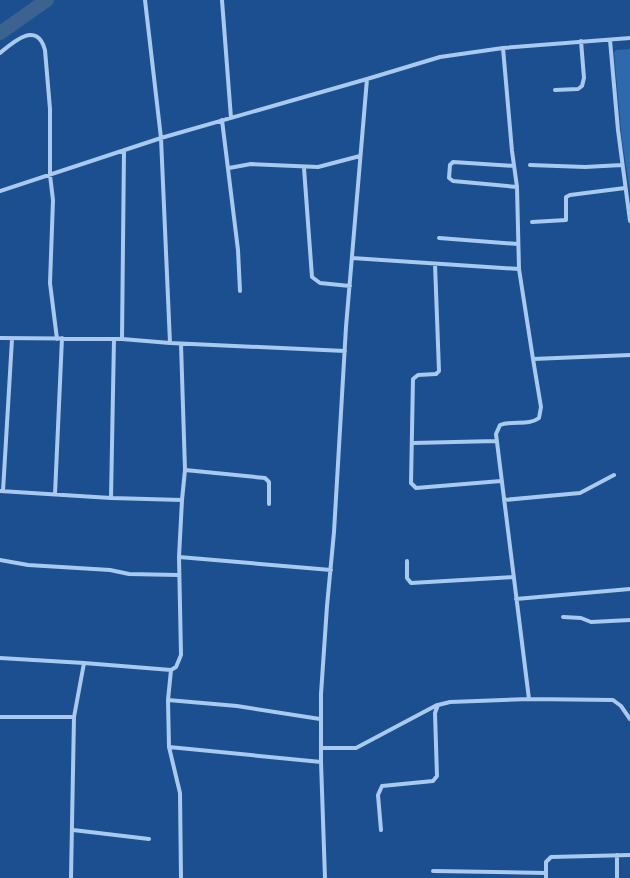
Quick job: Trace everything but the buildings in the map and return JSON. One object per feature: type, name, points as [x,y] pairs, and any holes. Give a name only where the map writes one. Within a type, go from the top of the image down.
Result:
[{"type":"street","points":[[145,0],[161,138],[170,343]]},
{"type":"street","points":[[222,0],[231,118]]},
{"type":"street","points":[[0,53],[11,42],[30,35],[38,36],[43,41],[46,50],[50,109],[50,175],[54,200],[50,283],[60,338],[55,494]]},
{"type":"street","points":[[0,191],[161,138],[440,57],[503,48],[630,38]]},
{"type":"street","points":[[610,40],[612,75],[624,188],[630,221]]},
{"type":"street","points":[[555,90],[578,89],[582,86],[584,78],[581,41]]},
{"type":"street","points":[[503,48],[517,187],[519,269],[541,407],[540,416],[533,422],[507,422],[500,424],[497,428],[496,441],[529,699]]},
{"type":"street","points":[[325,878],[320,719],[326,621],[331,570],[344,351],[367,79]]},
{"type":"street","points":[[222,120],[238,250],[240,291]]},
{"type":"street","points":[[122,339],[124,150]]},
{"type":"street","points":[[229,168],[251,164],[304,168],[318,167],[360,156]]},
{"type":"street","points":[[514,166],[455,161],[450,164],[450,178],[452,181],[517,187]]},
{"type":"street","points":[[530,166],[584,167],[622,165]]},
{"type":"street","points":[[304,168],[312,277],[320,283],[350,286]]},
{"type":"street","points":[[532,222],[566,220],[566,197],[570,195],[624,188]]},
{"type":"street","points":[[439,238],[518,244]]},
{"type":"street","points":[[352,258],[519,269]]},
{"type":"street","points":[[435,264],[439,371],[436,374],[418,375],[414,379],[411,483],[414,487],[501,481]]},
{"type":"street","points":[[0,338],[122,339],[181,344],[344,351]]},
{"type":"street","points":[[12,338],[2,491],[111,498],[182,500]]},
{"type":"street","points":[[111,498],[114,339]]},
{"type":"street","points":[[0,658],[171,670],[179,664],[181,655],[178,575],[185,470],[181,344]]},
{"type":"street","points":[[533,359],[630,355]]},
{"type":"street","points":[[413,443],[496,441]]},
{"type":"street","points":[[185,470],[265,478],[269,482],[269,504]]},
{"type":"street","points":[[504,500],[580,493],[614,475]]},
{"type":"street","points":[[179,557],[331,570]]},
{"type":"street","points":[[0,560],[28,564],[110,570],[129,574],[178,575]]},
{"type":"street","points":[[407,561],[407,578],[411,583],[513,577]]},
{"type":"street","points":[[516,598],[630,589]]},
{"type":"street","points":[[563,617],[581,618],[591,622],[630,620]]},
{"type":"street","points":[[71,878],[74,717],[84,663]]},
{"type":"street","points":[[171,670],[168,700],[169,747],[180,793],[181,878]]},
{"type":"street","points":[[320,748],[356,748],[438,705],[450,702],[529,699],[613,700],[621,706],[630,719]]},
{"type":"street","points":[[168,700],[245,708],[320,719]]},
{"type":"street","points":[[381,830],[378,795],[382,786],[433,781],[437,776],[435,713],[438,705]]},
{"type":"street","points":[[0,717],[74,717]]},
{"type":"street","points":[[169,747],[321,762]]},
{"type":"street","points":[[73,830],[149,839]]},
{"type":"street","points":[[616,855],[617,878]]},
{"type":"street","points":[[546,878],[546,862],[551,857],[630,855]]},
{"type":"street","points":[[433,871],[546,873]]},
{"type":"shaded area","points":[[630,49],[630,191],[622,140],[614,53],[616,50]]},
{"type":"waterway","points":[[0,33],[47,0]]}]
